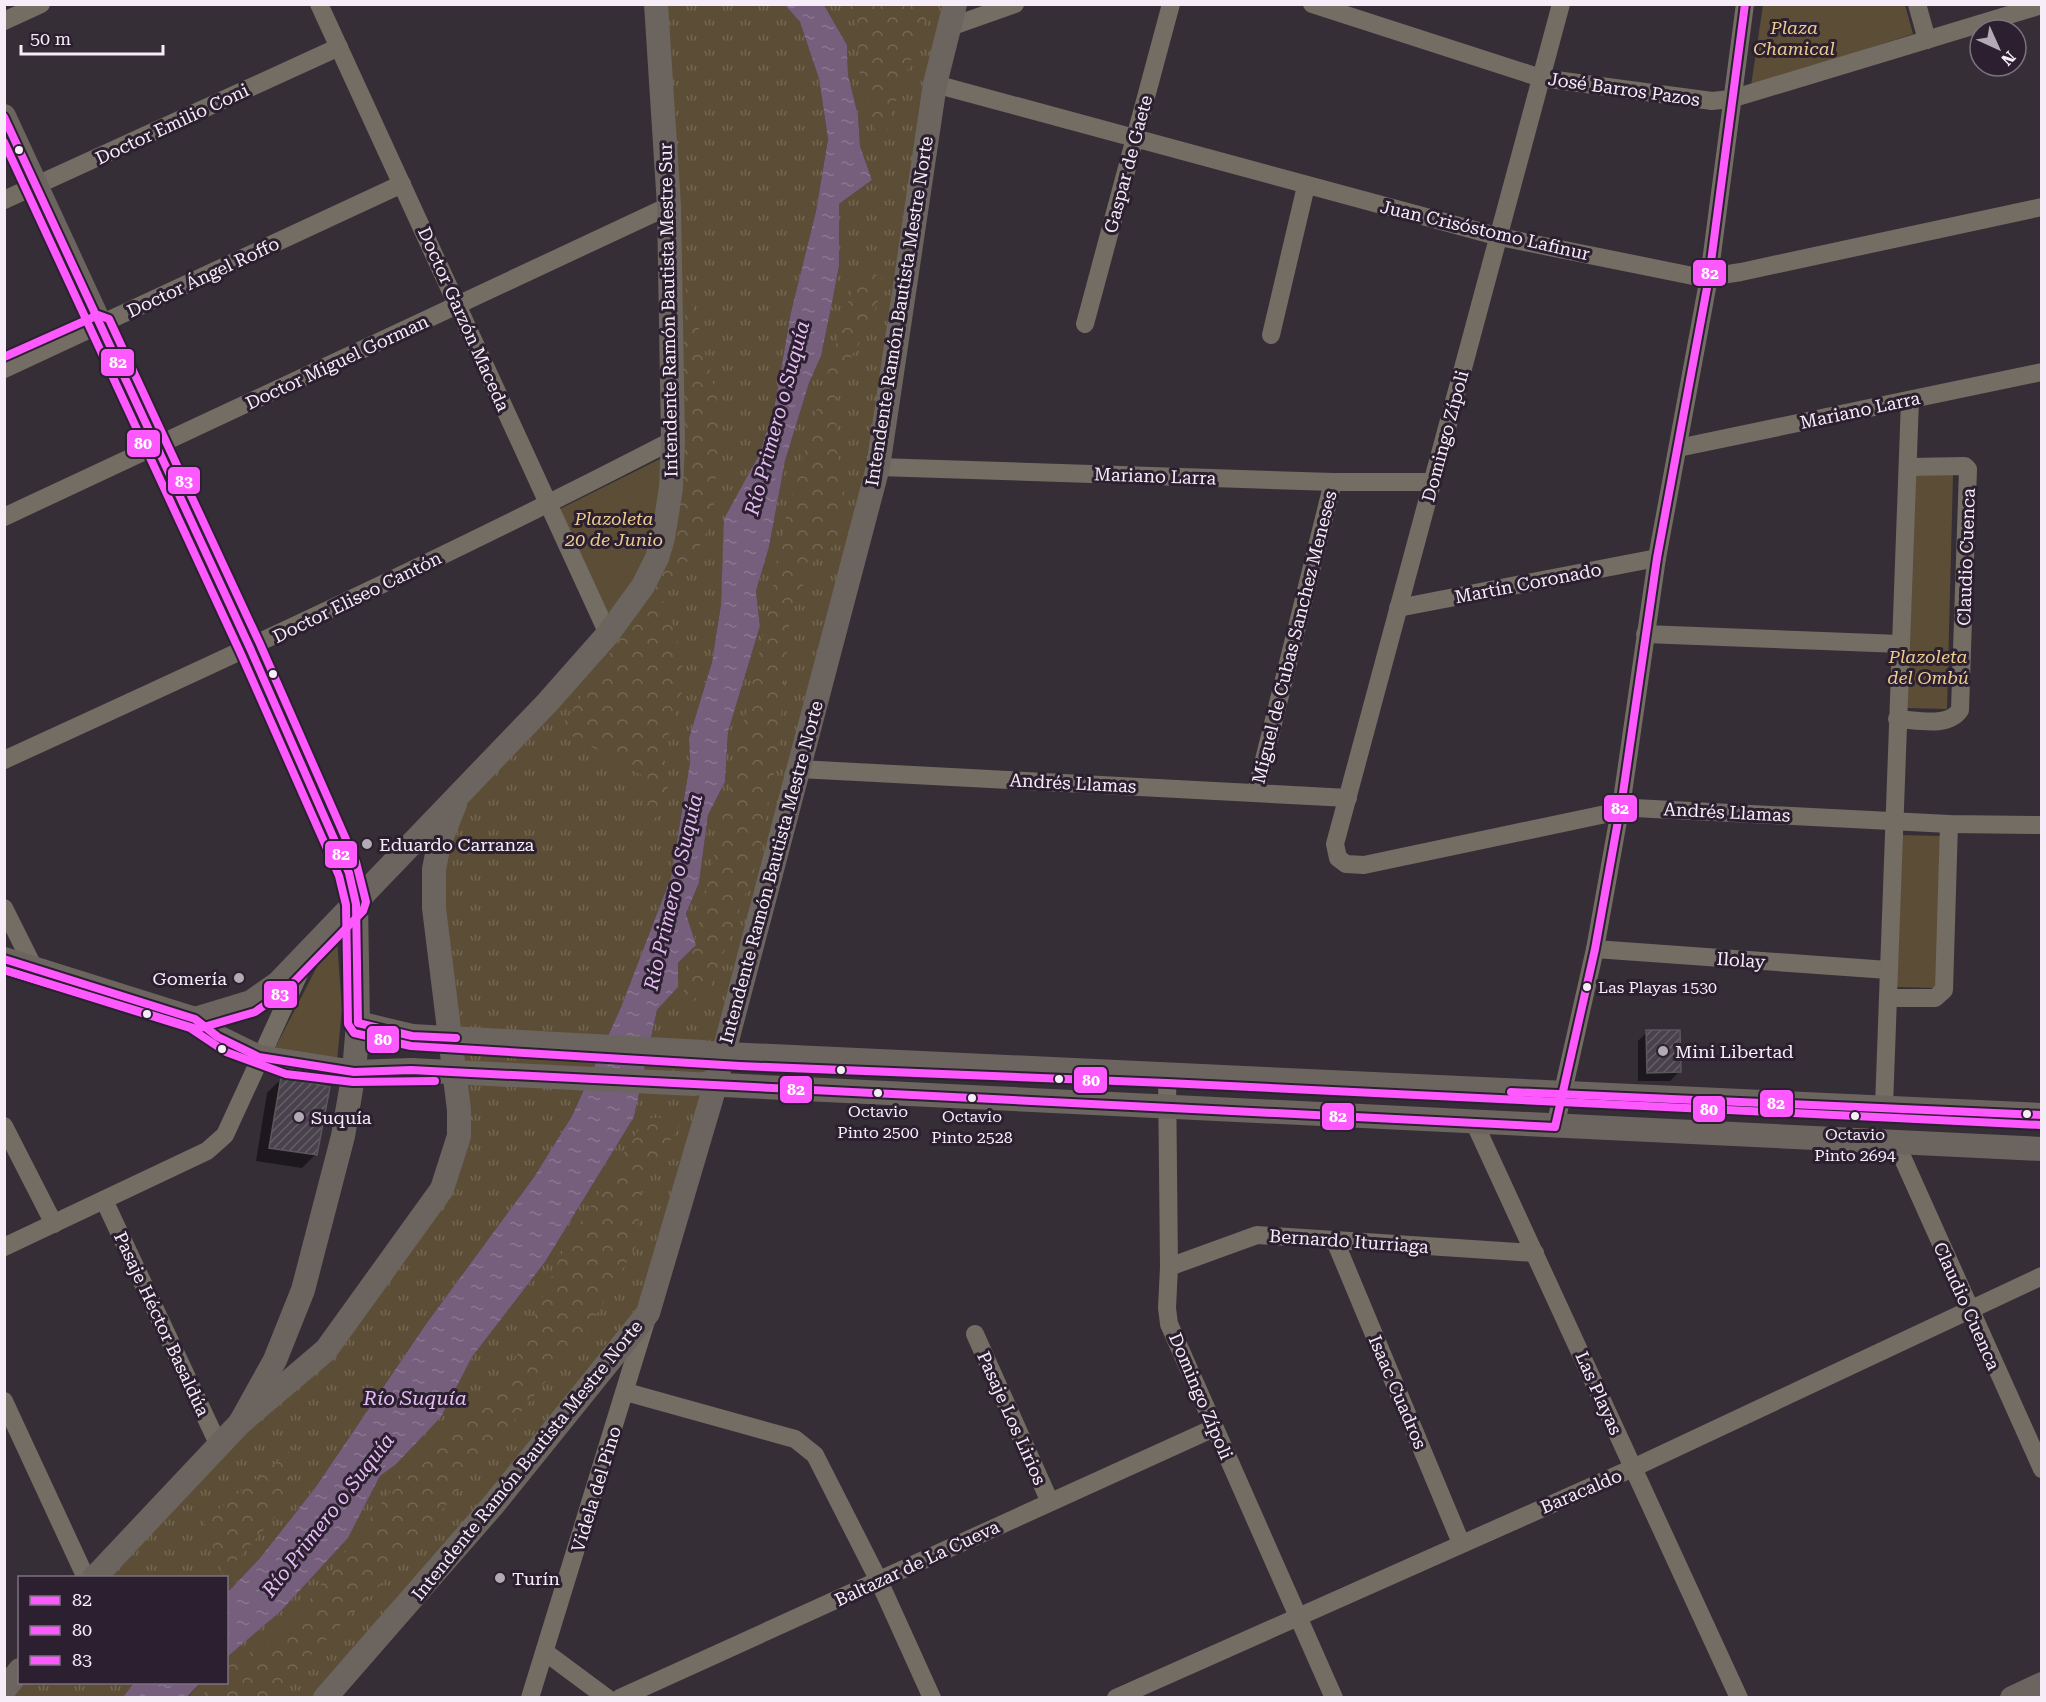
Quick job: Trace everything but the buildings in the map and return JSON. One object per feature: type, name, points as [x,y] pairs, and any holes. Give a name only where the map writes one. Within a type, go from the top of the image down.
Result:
[{"type":"main road","name":"Intendente Ramón Bautista Mestre Sur","points":[[96,1576],[220,1448],[240,1423],[275,1360],[303,1290],[344,1136],[354,1072],[358,1023],[356,904],[608,634],[643,585],[657,558],[663,538],[671,488],[673,440],[669,206],[656,4]]},
{"type":"main road","name":"Intendente Ramón Bautista Mestre Norte","points":[[325,1698],[494,1504],[648,1313],[713,1054],[799,769],[878,467],[935,84],[947,28],[955,4]]},
{"type":"main road","points":[[4,116],[250,648],[349,873],[356,904],[312,946],[278,983],[251,1002],[195,1019]]},
{"type":"main road","name":"Intendente Ramón Bautista Mestre Sur","points":[[240,1423],[326,1350],[442,1189],[453,1160],[459,1136],[459,1110],[434,908],[434,869],[441,839],[459,793]]},
{"type":"main road","points":[[4,959],[33,966],[195,1019],[218,1037],[259,1057],[354,1072],[411,1070],[2042,1149]]},
{"type":"main road","points":[[358,1023],[412,1036],[713,1054],[1167,1073],[1563,1095],[1884,1106],[2042,1115]]},
{"type":"main road","points":[[4,1690],[18,1672]]},
{"type":"main road","points":[[2012,1698],[2042,1684]]},
{"type":"street","points":[[4,21],[40,4]]},
{"type":"street","name":"Doctor Garzón Maceda","points":[[319,4],[608,634]]},
{"type":"street","points":[[947,28],[1016,4]]},
{"type":"street","name":"Gaspar de Gaete","points":[[1085,324],[1171,4]]},
{"type":"street","name":"José Barros Pazos","points":[[1312,4],[1541,78],[1701,100],[1731,99],[2042,5]]},
{"type":"street","name":"Domingo Zípoli","points":[[1346,864],[1338,858],[1335,844],[1561,4]]},
{"type":"street","points":[[1555,1127],[1595,949],[1619,812],[1657,558],[1708,277],[1745,4]]},
{"type":"street","points":[[1917,4],[1927,40]]},
{"type":"street","name":"Doctor Emilio Coni","points":[[4,200],[339,47]]},
{"type":"street","name":"Juan Crisóstomo Lafinur","points":[[935,84],[1134,140],[1500,237],[1679,274],[1708,277],[2042,207]]},
{"type":"street","name":"Doctor Ángel Roffo","points":[[4,369],[402,184]]},
{"type":"street","points":[[1270,335],[1306,186]]},
{"type":"street","name":"Doctor Miguel Gorman","points":[[4,517],[669,206]]},
{"type":"street","name":"Mariano Larra","points":[[1678,448],[2042,372]]},
{"type":"street","points":[[1884,1106],[1910,400]]},
{"type":"street","name":"Doctor Eliseo Cantón","points":[[4,760],[250,648],[547,505],[673,440]]},
{"type":"street","name":"Claudio Cuenca","points":[[1897,719],[1946,721],[1955,718],[1960,710],[1968,469],[1965,466],[1909,467]]},
{"type":"street","name":"Mariano Larra","points":[[878,467],[1333,482],[1432,482]]},
{"type":"street","name":"Miguel de Cubas Sanchez Meneses","points":[[1256,792],[1333,482]]},
{"type":"street","name":"Martín Coronado","points":[[1398,608],[1657,558]]},
{"type":"street","points":[[1645,634],[1900,644]]},
{"type":"street","name":"Andrés Llamas","points":[[799,769],[1348,798]]},
{"type":"street","name":"Andrés Llamas","points":[[1346,864],[1364,865],[1646,808],[1949,824],[2042,825]]},
{"type":"street","points":[[1888,998],[1935,998],[1944,990],[1949,824]]},
{"type":"street","points":[[4,908],[33,966]]},
{"type":"street","points":[[4,1247],[207,1151],[225,1135],[312,946]]},
{"type":"street","name":"Ilolay","points":[[1595,949],[1888,970]]},
{"type":"street","name":"Domingo Zípoli","points":[[1167,1073],[1169,1267],[1167,1308],[1170,1324],[1334,1698]]},
{"type":"street","name":"Las Playas","points":[[1474,1122],[1739,1698]]},
{"type":"street","points":[[4,1126],[54,1224]]},
{"type":"street","name":"Claudio Cuenca","points":[[1895,1141],[1968,1309],[2042,1469]]},
{"type":"street","name":"Pasaje Héctor Basaldúa","points":[[104,1200],[220,1448]]},
{"type":"street","name":"Bernardo Iturriaga","points":[[1169,1267],[1257,1234],[1535,1252]]},
{"type":"street","name":"Isaac Cuadros","points":[[1335,1240],[1461,1543]]},
{"type":"street","name":"Baracaldo","points":[[1116,1698],[1633,1468],[2042,1276]]},
{"type":"street","name":"Videla del Pino","points":[[530,1698],[626,1392],[648,1313]]},
{"type":"street","name":"Pasaje Los Lirios","points":[[975,1334],[1050,1502]]},
{"type":"street","points":[[626,1392],[795,1439],[808,1447],[815,1455],[879,1581],[932,1698]]},
{"type":"street","points":[[4,1401],[85,1576]]},
{"type":"street","name":"Baltazar de La Cueva","points":[[620,1698],[1214,1428]]},
{"type":"street","points":[[545,1652],[607,1698]]},
{"type":"green space","points":[[656,5],[785,5],[800,22],[819,79],[828,139],[816,211],[791,312],[774,409],[759,455],[725,519],[721,604],[712,662],[689,738],[690,762],[671,877],[621,1007],[572,1116],[534,1177],[426,1324],[315,1488],[260,1558],[228,1592],[228,1576],[96,1576],[308,1367],[453,1160],[434,908],[459,793],[547,703],[663,538]]},
{"type":"green space","points":[[824,5],[955,5],[878,467],[648,1313],[325,1697],[187,1698],[199,1684],[228,1684],[228,1656],[280,1612],[348,1538],[380,1476],[441,1417],[472,1357],[545,1262],[634,1117],[657,1010],[678,987],[678,963],[696,945],[686,915],[699,883],[708,815],[725,782],[728,732],[760,626],[756,591],[769,547],[785,461],[809,383],[821,356],[839,266],[839,204],[872,180],[860,146],[858,115],[848,75],[847,45]]},
{"type":"green space","points":[[846,5],[929,5],[895,103],[886,137],[877,136],[860,76],[857,26]]},
{"type":"green space","name":"Plaza Chamical","points":[[1763,5],[1905,5],[1913,34],[1751,86]]},
{"type":"green space","points":[[859,265],[885,280],[869,327],[840,376],[835,446],[845,480],[841,541],[815,558],[790,614],[778,751],[759,858],[710,989],[680,1008],[770,605],[786,516]]},
{"type":"green space","points":[[686,280],[720,410],[713,520],[696,553],[658,590],[676,631],[685,683],[664,750],[669,803],[646,828],[645,777],[560,729],[652,589],[677,529]]},
{"type":"green space","name":"Plazoleta 20 de Junio","points":[[666,456],[655,537],[639,576],[610,619],[560,509]]},
{"type":"green space","name":"Plazoleta del Ombú","points":[[1913,474],[1953,475],[1947,709],[1907,708]]},
{"type":"green space","points":[[1899,835],[1941,836],[1936,988],[1895,987]]},
{"type":"green space","points":[[337,941],[342,1009],[337,1061],[274,1050],[323,955]]},
{"type":"green space","points":[[646,1118],[684,1118],[641,1189],[636,1246],[588,1329],[387,1578],[270,1697],[201,1697],[212,1684],[228,1684],[228,1666],[288,1629],[419,1453],[509,1373],[563,1251]]},
{"type":"green space","points":[[294,1448],[288,1502],[223,1576],[204,1521]]},
{"type":"green space","points":[[18,1684],[134,1684],[123,1697],[5,1697]]},
{"type":"water","name":"Río Suquía","points":[[785,5],[824,5],[847,45],[848,75],[858,115],[860,146],[872,180],[839,204],[839,266],[821,356],[809,383],[785,461],[769,547],[756,591],[760,626],[728,732],[725,782],[708,815],[699,883],[686,914],[696,945],[678,963],[678,987],[657,1010],[634,1117],[545,1262],[472,1357],[441,1417],[396,1464],[380,1476],[348,1538],[280,1612],[228,1656],[228,1592],[260,1558],[315,1488],[426,1324],[534,1177],[572,1116],[621,1007],[671,877],[690,762],[689,738],[712,662],[721,604],[724,519],[759,455],[774,409],[791,312],[816,211],[828,139],[819,79],[800,22]]},
{"type":"water","points":[[133,1684],[199,1684],[187,1697],[123,1697]]},
{"type":"transit line","name":"82","points":[[4,959],[195,1019],[218,1037],[259,1057],[354,1072],[411,1070],[1555,1127],[1595,949],[1623,793],[1657,558],[1709,277],[1745,4]]},
{"type":"transit line","name":"82","points":[[4,117],[250,648],[349,873],[356,904],[358,1023],[412,1036],[456,1038]]},
{"type":"transit line","name":"80","points":[[4,142],[240,652],[339,876],[346,905],[348,1024],[354,1033],[411,1046],[740,1066],[1167,1083],[2041,1125]]},
{"type":"transit line","name":"83","points":[[4,357],[98,315],[109,319],[260,644],[356,862],[366,902],[363,911],[284,992],[255,1012],[197,1029],[4,970]]},
{"type":"transit line","name":"80","points":[[4,970],[190,1028],[226,1052],[286,1074],[353,1082],[435,1081]]},
{"type":"transit line","name":"82","points":[[1511,1092],[2042,1115]]},
{"type":"place","name":"Eduardo Carranza","points":[[367,844]]},
{"type":"place","name":"Gomería","points":[[239,978]]},
{"type":"place","name":"Las Playas 1530","points":[[1587,987]]},
{"type":"place","name":"Mini Libertad","points":[[1663,1051]]},
{"type":"place","name":"Octavio Pinto 2500","points":[[878,1093]]},
{"type":"place","name":"Octavio Pinto 2528","points":[[972,1098]]},
{"type":"place","name":"Octavio Pinto 2694","points":[[1855,1116]]},
{"type":"place","name":"Suquía","points":[[299,1117]]},
{"type":"place","name":"Turín","points":[[500,1578]]},
{"type":"water label","name":"Río Primero o Suquía","points":[[777,418]]},
{"type":"water label","name":"Río Primero o Suquía","points":[[673,892]]},
{"type":"water label","name":"Río Primero o Suquía","points":[[328,1515]]}]
